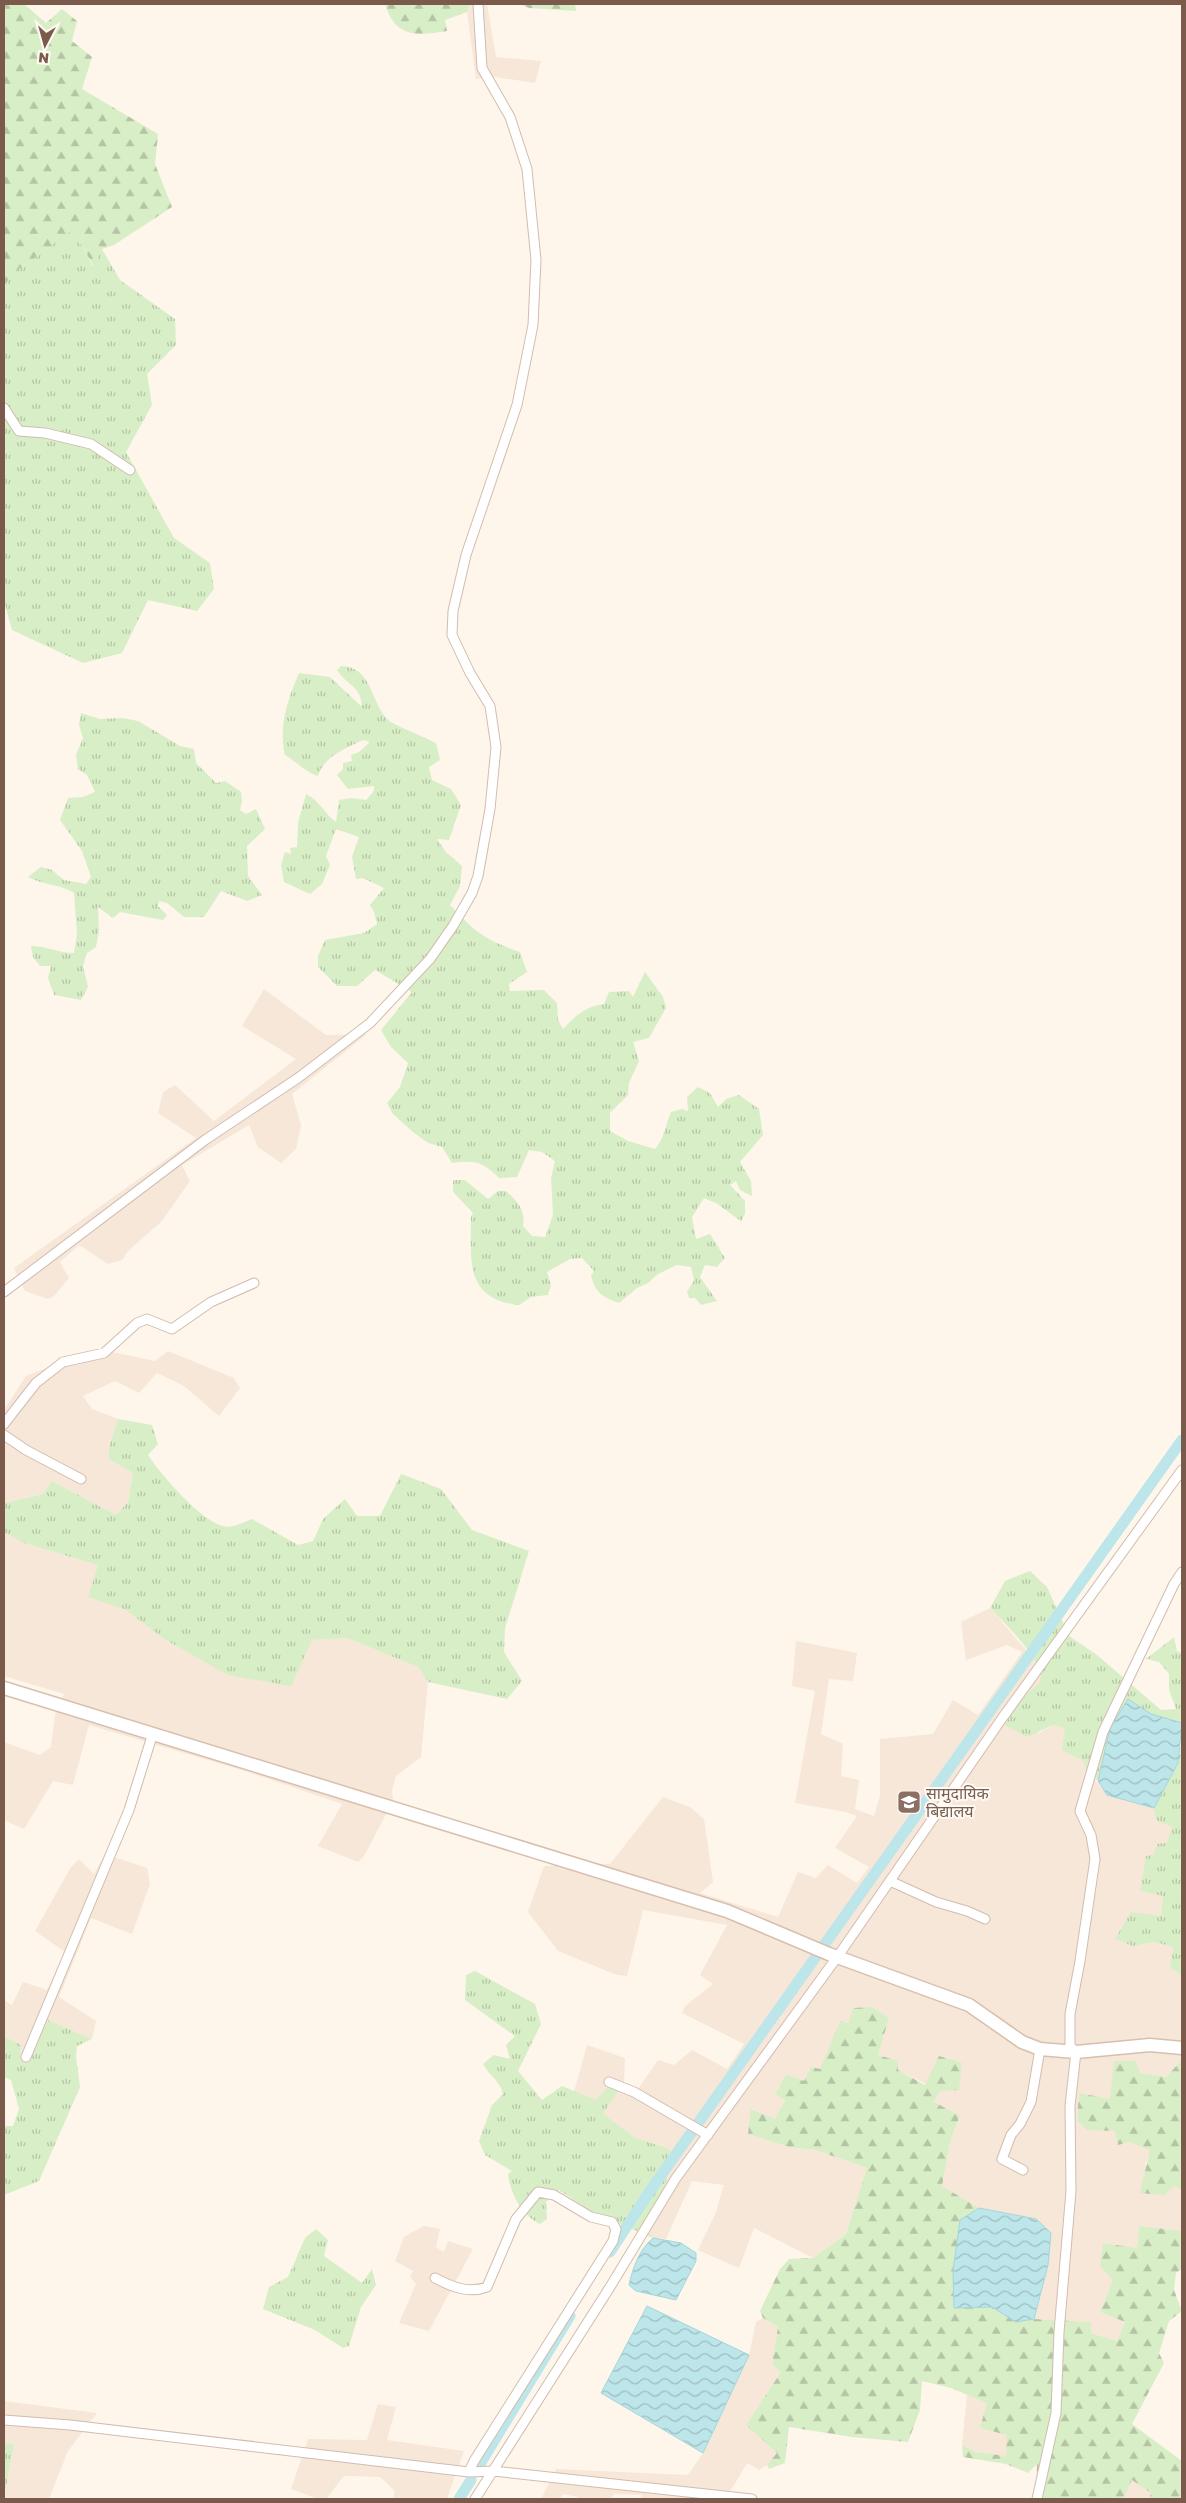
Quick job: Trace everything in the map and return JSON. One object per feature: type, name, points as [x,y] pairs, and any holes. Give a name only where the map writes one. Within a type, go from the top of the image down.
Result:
[{"type":"main road","points":[[4,1688],[727,1911],[834,1955],[969,2005],[1022,2042],[1040,2049],[1076,2052],[1150,2045],[1182,2048]]},
{"type":"street","points":[[4,1292],[205,1140],[298,1078],[370,1023],[430,959],[453,926],[472,893],[478,876],[490,809],[496,748],[490,706],[470,673],[452,634],[453,611],[466,556],[517,405],[533,326],[536,260],[526,169],[510,117],[482,68],[478,4]]},
{"type":"street","points":[[4,408],[19,431],[45,433],[91,444],[130,470]]},
{"type":"street","points":[[4,1424],[36,1383],[63,1362],[104,1354],[137,1323],[147,1319],[172,1329],[211,1302],[254,1283]]},
{"type":"street","points":[[4,1435],[34,1454],[81,1479]]},
{"type":"street","points":[[475,2499],[610,2287],[676,2178],[834,1955],[890,1881],[1003,1716],[1182,1470]]},
{"type":"street","points":[[1037,2499],[1056,2414],[1060,2322],[1071,2192],[1070,2106],[1076,2052],[1070,2046],[1070,2014],[1095,1860],[1091,1835],[1080,1811],[1104,1732],[1174,1584],[1182,1572]]},
{"type":"street","points":[[26,2057],[129,1810],[153,1733]]},
{"type":"street","points":[[890,1881],[936,1902],[968,1911],[985,1919]]},
{"type":"street","points":[[1023,2170],[1002,2159],[1011,2135],[1020,2124],[1031,2102],[1040,2049]]},
{"type":"street","points":[[609,2082],[634,2092],[708,2135]]},
{"type":"street","points":[[435,2278],[450,2286],[476,2291],[487,2287],[516,2219],[538,2192],[554,2195],[590,2217],[612,2222],[616,2229],[613,2241],[474,2461],[469,2472]]},
{"type":"street","points":[[4,2420],[70,2425],[469,2472],[493,2471],[752,2499]]},
{"type":"shaded area","points":[[470,4],[487,4],[496,57],[541,61],[535,83],[496,77],[476,79],[467,12]]},
{"type":"shaded area","points":[[264,989],[326,1035],[367,1034],[292,1094],[301,1125],[296,1149],[281,1163],[258,1147],[249,1125],[182,1165],[190,1181],[162,1221],[128,1251],[122,1260],[108,1264],[79,1245],[60,1262],[69,1278],[54,1296],[48,1299],[25,1291],[14,1268],[196,1138],[158,1113],[163,1092],[175,1085],[214,1121],[296,1059],[242,1026]]},
{"type":"shaded area","points":[[92,1350],[155,1361],[168,1351],[234,1378],[240,1388],[219,1416],[184,1386],[157,1373],[139,1393],[115,1381],[83,1396],[92,1409],[118,1419],[109,1447],[109,1459],[133,1473],[128,1502],[116,1515],[52,1481],[43,1494],[4,1503],[4,1410],[26,1376]]},
{"type":"shaded area","points":[[4,1532],[24,1543],[98,1565],[89,1597],[126,1610],[164,1639],[229,1675],[312,1640],[347,1638],[418,1667],[428,1682],[421,1757],[396,1776],[392,1791],[393,1801],[364,1856],[358,1862],[318,1846],[342,1804],[245,1771],[89,1725],[73,1785],[53,1781],[24,1829],[4,1820],[4,1742],[40,1755],[51,1747],[55,1715],[64,1694],[4,1676]]},
{"type":"shaded area","points":[[990,1608],[1038,1664],[1042,1677],[1040,1682],[1015,1705],[1039,1733],[1053,1725],[1066,1728],[1086,1768],[1107,1795],[1154,1808],[1156,1820],[1173,1826],[1167,1843],[1154,1855],[1140,1891],[1163,1896],[1161,1916],[1133,1946],[1155,1942],[1173,1947],[1170,1968],[1182,1975],[1182,2060],[1166,2077],[1140,2073],[1110,2099],[1079,2094],[1077,2120],[1115,2131],[1129,2142],[1151,2150],[1145,2165],[1182,2190],[1182,2231],[1139,2226],[1137,2248],[1103,2243],[1113,2280],[1100,2312],[1125,2322],[1117,2341],[1091,2333],[1091,2322],[1034,2319],[1048,2265],[1036,2219],[979,2208],[942,2186],[951,2138],[960,2117],[934,2103],[940,2091],[898,2070],[878,2055],[889,2018],[849,2024],[840,2022],[820,2069],[804,2081],[786,2074],[775,2094],[785,2099],[775,2120],[752,2109],[748,2134],[789,2147],[815,2150],[867,2168],[846,2234],[813,2258],[754,2228],[739,2268],[698,2250],[716,2212],[724,2185],[692,2181],[666,2239],[653,2238],[646,2231],[670,2149],[636,2138],[603,2114],[617,2091],[596,2100],[574,2092],[587,2045],[625,2058],[624,2083],[638,2089],[658,2060],[674,2065],[692,2050],[727,2069],[744,2044],[682,2013],[685,2006],[713,1984],[700,1975],[727,1925],[643,1910],[627,1976],[617,1975],[558,1951],[528,1912],[544,1866],[610,1864],[663,1797],[690,1807],[704,1819],[713,1882],[700,1893],[778,1917],[798,1872],[816,1878],[828,1865],[857,1883],[869,1867],[835,1848],[857,1816],[846,1812],[795,1803],[815,1691],[792,1686],[796,1641],[857,1653],[853,1681],[829,1679],[821,1734],[843,1744],[841,1776],[859,1780],[855,1809],[874,1816],[880,1796],[880,1739],[933,1734],[953,1700],[978,1715],[1022,1652],[1007,1645],[966,1660],[961,1622]]},
{"type":"shaded area","points":[[105,1854],[147,1868],[150,1884],[132,1934],[91,1918],[59,1997],[96,2021],[92,2039],[48,2020],[28,2059],[20,2056],[21,2045],[4,2036],[4,2000],[12,2005],[23,1982],[47,1990],[65,1952],[35,1931],[71,1867],[79,1859],[94,1874]]},
{"type":"shaded area","points":[[424,2226],[440,2229],[436,2247],[444,2252],[448,2241],[473,2249],[429,2331],[399,2323],[416,2284],[410,2277],[413,2271],[395,2261],[404,2237]]},
{"type":"shaded area","points":[[763,2318],[778,2327],[772,2365],[781,2372],[746,2425],[778,2453],[767,2465],[759,2470],[747,2463],[733,2487],[722,2499],[640,2499],[642,2495],[614,2494],[611,2499],[578,2499],[578,2497],[563,2494],[560,2499],[541,2499],[556,2469],[688,2475],[703,2453],[749,2355],[756,2322]]},
{"type":"shaded area","points":[[967,2394],[988,2403],[1008,2435],[1006,2457],[976,2452],[962,2445]]},
{"type":"shaded area","points":[[4,2401],[97,2413],[68,2451],[49,2499],[4,2499],[14,2444],[4,2443]]},
{"type":"shaded area","points":[[378,2404],[396,2407],[387,2440],[464,2451],[447,2499],[393,2499],[395,2491],[380,2477],[344,2476],[326,2499],[318,2499],[291,2489],[308,2439],[367,2440]]},
{"type":"shaded area","points":[[1132,2479],[1151,2493],[1149,2499],[1123,2499]]},
{"type":"green space","points":[[4,4],[24,4],[46,23],[62,9],[77,21],[72,41],[92,57],[82,89],[158,134],[155,164],[172,207],[114,245],[102,249],[94,267],[73,230],[20,268],[4,285]]},
{"type":"green space","points":[[385,4],[470,4],[467,12],[445,20],[447,31],[417,34],[401,29],[389,15]]},
{"type":"green space","points":[[519,4],[575,4],[576,11],[529,8]]},
{"type":"green space","points":[[73,229],[93,267],[102,249],[120,280],[175,319],[176,345],[147,374],[152,405],[126,452],[174,538],[210,563],[214,589],[197,611],[148,600],[122,653],[83,663],[12,630],[4,601],[4,285],[20,268]]},
{"type":"green space","points":[[341,666],[359,672],[365,678],[381,711],[387,719],[436,743],[440,760],[429,767],[432,780],[451,789],[461,805],[449,840],[437,839],[446,852],[462,866],[460,886],[450,905],[481,934],[520,952],[527,972],[509,984],[510,991],[544,990],[557,1003],[558,1020],[563,1029],[581,1012],[604,1004],[609,992],[629,991],[633,997],[645,972],[663,997],[666,1008],[649,1038],[633,1042],[639,1061],[629,1083],[628,1095],[610,1113],[610,1131],[628,1141],[655,1149],[663,1136],[671,1112],[682,1109],[688,1111],[687,1097],[698,1087],[710,1093],[718,1107],[726,1099],[739,1095],[759,1109],[763,1135],[740,1162],[751,1181],[752,1196],[740,1190],[736,1181],[730,1185],[745,1201],[745,1214],[741,1221],[716,1203],[704,1198],[692,1217],[696,1239],[710,1234],[725,1258],[717,1267],[705,1265],[700,1277],[717,1301],[701,1305],[695,1298],[689,1298],[687,1292],[694,1280],[691,1267],[677,1265],[658,1274],[619,1303],[604,1297],[598,1291],[591,1276],[594,1271],[582,1258],[570,1259],[547,1272],[551,1285],[548,1295],[531,1297],[519,1305],[501,1301],[488,1295],[480,1286],[474,1275],[472,1262],[471,1217],[473,1213],[453,1192],[453,1180],[465,1180],[488,1199],[498,1191],[506,1191],[517,1202],[522,1211],[523,1226],[532,1236],[545,1237],[553,1215],[551,1178],[555,1161],[542,1152],[529,1150],[517,1177],[499,1178],[488,1168],[478,1163],[452,1163],[442,1147],[428,1143],[393,1114],[387,1103],[400,1087],[408,1063],[391,1047],[381,1030],[412,992],[375,970],[357,986],[337,986],[318,967],[318,956],[325,940],[364,933],[377,924],[370,905],[384,888],[363,878],[356,879],[352,857],[359,837],[336,829],[326,856],[330,865],[322,884],[310,894],[284,882],[281,865],[285,852],[291,854],[290,848],[297,847],[298,823],[306,794],[315,800],[336,822],[339,800],[351,798],[366,800],[374,791],[374,786],[348,789],[337,775],[343,769],[343,763],[352,761],[351,755],[359,752],[370,742],[363,740],[336,754],[325,763],[318,776],[285,755],[283,723],[291,693],[299,673],[330,677],[362,707],[359,694],[337,670]]},
{"type":"green space","points":[[81,713],[100,719],[123,718],[138,721],[180,746],[194,749],[196,763],[216,783],[225,781],[241,792],[240,810],[246,814],[256,809],[265,829],[247,846],[248,876],[262,895],[247,901],[221,891],[204,917],[184,917],[167,903],[159,901],[158,906],[167,915],[163,920],[120,912],[113,918],[98,907],[99,930],[96,947],[87,953],[83,966],[88,987],[81,1000],[54,995],[48,978],[51,966],[40,966],[33,957],[31,946],[74,953],[77,934],[74,893],[28,877],[41,867],[52,870],[64,880],[86,884],[91,877],[82,851],[60,820],[68,798],[83,797],[95,792],[87,775],[78,769],[76,755],[83,738],[79,725]]},
{"type":"green space","points":[[118,1419],[152,1425],[158,1444],[148,1455],[171,1485],[203,1515],[226,1527],[252,1519],[298,1545],[313,1541],[323,1519],[345,1499],[357,1516],[380,1516],[401,1474],[441,1489],[472,1530],[529,1551],[505,1628],[504,1652],[522,1681],[507,1699],[428,1682],[418,1667],[347,1638],[312,1640],[291,1686],[228,1675],[164,1639],[126,1610],[88,1597],[98,1565],[24,1543],[4,1532],[4,1503],[43,1494],[52,1481],[116,1515],[128,1502],[133,1473],[109,1459],[109,1447]]},
{"type":"green space","points":[[1030,1571],[1047,1587],[1069,1636],[1097,1655],[1161,1710],[1176,1709],[1169,1690],[1169,1674],[1159,1662],[1146,1659],[1174,1637],[1177,1651],[1182,1653],[1182,1723],[1151,1714],[1110,1728],[1098,1781],[1085,1768],[1084,1761],[1062,1750],[1065,1728],[1053,1725],[1027,1737],[1003,1724],[1015,1705],[1040,1682],[1040,1674],[1037,1664],[1030,1653],[990,1608],[1005,1581]]},
{"type":"green space","points":[[1182,1738],[1182,1975],[1170,1968],[1173,1947],[1155,1942],[1133,1946],[1115,1939],[1131,1912],[1161,1916],[1163,1896],[1140,1891],[1146,1856],[1154,1855],[1157,1844],[1167,1843],[1172,1827],[1156,1820],[1154,1808],[1178,1763]]},
{"type":"green space","points":[[475,1971],[535,2004],[541,2024],[518,2071],[542,2100],[562,2086],[596,2100],[608,2087],[618,2091],[603,2114],[636,2138],[670,2149],[666,2182],[646,2230],[653,2238],[592,2212],[559,2190],[546,2202],[547,2219],[540,2224],[522,2210],[514,2196],[508,2174],[512,2171],[485,2155],[479,2141],[492,2105],[503,2094],[502,2089],[483,2064],[494,2055],[510,2059],[506,2045],[515,2036],[465,2000],[466,1975]]},
{"type":"green space","points":[[872,2007],[889,2018],[878,2055],[898,2061],[898,2070],[925,2085],[939,2056],[962,2063],[959,2090],[940,2091],[934,2102],[960,2116],[951,2138],[942,2186],[979,2208],[960,2220],[954,2308],[992,2307],[1016,2322],[1034,2319],[1091,2322],[1091,2333],[1117,2341],[1125,2322],[1100,2312],[1113,2280],[1100,2266],[1103,2243],[1137,2248],[1139,2226],[1182,2231],[1182,2269],[1176,2273],[1174,2290],[1182,2311],[1169,2321],[1159,2353],[1164,2363],[1132,2424],[1182,2461],[1182,2499],[1149,2499],[1151,2493],[1132,2480],[1123,2499],[1040,2499],[1036,2495],[1037,2464],[1028,2473],[1006,2464],[963,2457],[962,2445],[976,2452],[1006,2456],[1007,2435],[980,2428],[987,2403],[951,2388],[922,2381],[920,2410],[908,2442],[852,2437],[789,2427],[785,2463],[769,2469],[767,2465],[777,2453],[746,2425],[781,2372],[772,2365],[778,2327],[763,2318],[760,2311],[780,2269],[789,2259],[813,2258],[846,2234],[867,2168],[815,2150],[789,2147],[748,2134],[751,2109],[775,2119],[785,2100],[775,2094],[786,2074],[804,2081],[811,2067],[820,2069],[840,2021],[849,2023],[853,2008]]},
{"type":"green space","points":[[48,2020],[92,2039],[77,2046],[76,2057],[80,2087],[39,2181],[4,2195],[4,2126],[13,2126],[19,2109],[11,2080],[4,2077],[4,2036],[21,2045],[20,2056],[28,2059]]},
{"type":"green space","points":[[1182,2060],[1182,2190],[1174,2186],[1164,2195],[1140,2193],[1150,2150],[1129,2142],[1118,2145],[1115,2131],[1087,2130],[1077,2120],[1079,2093],[1110,2099],[1114,2061],[1136,2061],[1140,2073],[1166,2077]]},
{"type":"green space","points":[[316,2229],[328,2240],[324,2256],[362,2283],[372,2269],[376,2285],[361,2307],[349,2346],[343,2348],[315,2330],[263,2309],[269,2287],[288,2277],[305,2238]]},
{"type":"green space","points":[[4,2443],[14,2444],[4,2491]]},
{"type":"water","points":[[1128,1699],[1151,1714],[1182,1723],[1178,1763],[1154,1808],[1107,1795],[1098,1781],[1110,1728]]},
{"type":"water","points":[[979,2208],[1036,2219],[1051,2233],[1048,2265],[1034,2319],[1016,2322],[992,2307],[954,2308],[953,2271],[960,2220]]},
{"type":"water","points":[[653,2238],[681,2243],[696,2253],[696,2261],[676,2300],[636,2291],[629,2285],[637,2259]]},
{"type":"water","points":[[647,2306],[749,2355],[703,2453],[601,2393]]},
{"type":"waterway","points":[[610,2252],[652,2188],[1182,1440]]},
{"type":"waterway","points":[[477,2469],[570,2316]]},
{"type":"waterway","points":[[459,2499],[471,2480]]},
{"type":"place","name":"सामुदायिक बिद्यालय","points":[[909,1802]]}]
